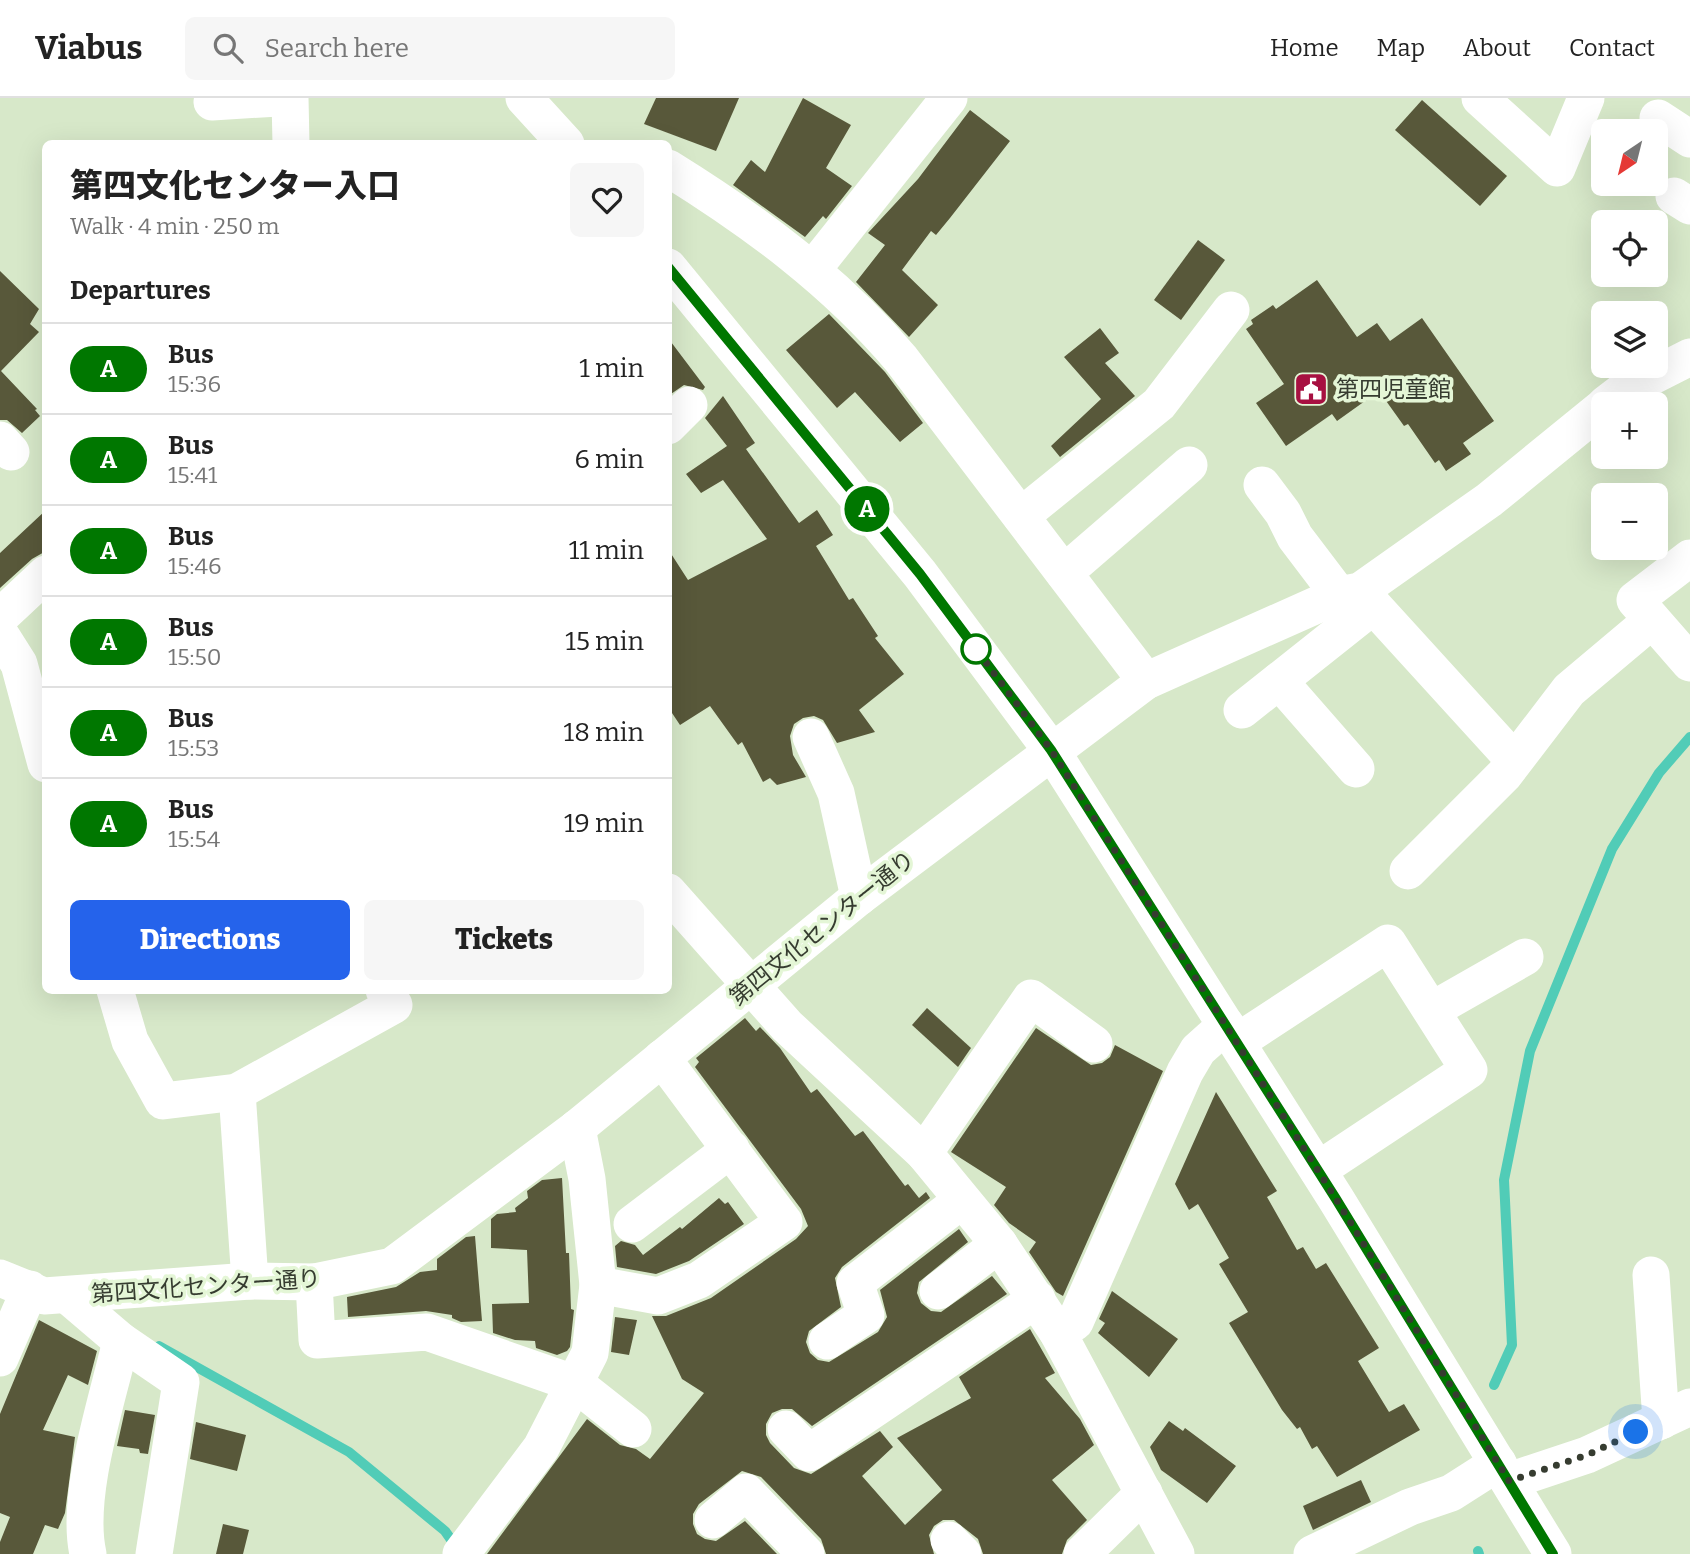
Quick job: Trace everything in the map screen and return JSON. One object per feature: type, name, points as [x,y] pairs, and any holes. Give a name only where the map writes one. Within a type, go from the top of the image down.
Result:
[{"type":"street","points":[[212,102],[278,98]]},
{"type":"street","points":[[290,98],[292,140]]},
{"type":"street","points":[[524,98],[562,140]]},
{"type":"street","points":[[813,269],[949,98]]},
{"type":"street","points":[[1480,98],[1557,167],[1586,98]]},
{"type":"street","points":[[1658,118],[1690,139]]},
{"type":"street","points":[[672,171],[813,269],[863,315],[901,359],[1146,681]]},
{"type":"street","points":[[672,272],[920,574],[1051,750],[1318,1170],[1553,1554]]},
{"type":"street","points":[[1021,516],[1159,404],[1231,310]]},
{"type":"street","name":"第四文化センター通り","points":[[1622,392],[1690,357]]},
{"type":"street","name":"第四文化センター通り","points":[[15,1283],[44,1296],[67,1295],[250,1281],[314,1282],[392,1266],[577,1128],[859,897],[1146,681],[1357,597],[1489,500],[1591,416]]},
{"type":"street","points":[[1064,573],[1189,464]]},
{"type":"street","points":[[1262,485],[1283,513],[1295,537],[1357,597],[1514,760]]},
{"type":"street","points":[[1690,558],[1635,600],[1690,663]]},
{"type":"street","points":[[0,617],[42,577]]},
{"type":"street","points":[[1242,710],[1279,681],[1357,597]]},
{"type":"street","points":[[1408,871],[1504,775],[1569,690],[1651,621]]},
{"type":"street","points":[[0,635],[19,664],[42,749]]},
{"type":"street","points":[[1279,681],[1356,769]]},
{"type":"street","points":[[811,737],[836,793],[859,897]]},
{"type":"street","points":[[672,896],[787,1026],[924,1153],[999,1244],[1058,1333],[1176,1554]]},
{"type":"street","points":[[1058,1333],[1075,1322],[1185,1072],[1198,1050],[1388,943],[1469,1070],[1318,1170]]},
{"type":"street","points":[[1432,1010],[1525,957]]},
{"type":"street","points":[[116,994],[130,1041],[163,1101],[237,1092],[394,1005],[387,994]]},
{"type":"street","points":[[924,1153],[1031,998],[1094,1044]]},
{"type":"street","points":[[598,1285],[658,1296],[699,1280],[784,1222],[662,1058]]},
{"type":"street","points":[[237,1092],[250,1281]]},
{"type":"street","points":[[466,1547],[541,1448],[590,1353],[598,1285],[587,1179],[577,1128]]},
{"type":"street","points":[[632,1224],[731,1149]]},
{"type":"street","points":[[827,1341],[866,1315],[855,1283],[962,1200]]},
{"type":"street","points":[[938,1291],[999,1244]]},
{"type":"street","points":[[1312,1554],[1410,1507],[1503,1472],[1587,1455],[1676,1414],[1651,1275]]},
{"type":"street","points":[[314,1282],[317,1340],[427,1332],[576,1384],[633,1429]]},
{"type":"street","points":[[0,1358],[15,1283]]},
{"type":"street","points":[[67,1295],[121,1341],[181,1382],[155,1554]]},
{"type":"street","points":[[786,1429],[809,1453],[1037,1298]]},
{"type":"street","points":[[88,1554],[83,1533],[86,1492],[121,1341]]},
{"type":"street","points":[[713,1520],[746,1492],[806,1554]]},
{"type":"street","points":[[1082,1554],[1144,1493]]},
{"type":"building","points":[[656,98],[739,98],[716,151],[644,124]]},
{"type":"building","points":[[803,98],[851,125],[826,168],[852,186],[826,219],[823,216],[805,237],[733,185],[751,160],[765,172]]},
{"type":"building","points":[[1422,100],[1507,176],[1480,206],[1395,130]]},
{"type":"building","points":[[970,110],[1010,141],[936,235],[931,231],[902,270],[938,305],[909,337],[856,282],[885,245],[868,233],[918,179]]},
{"type":"building","points":[[1198,240],[1225,260],[1181,320],[1154,300]]},
{"type":"building","points":[[0,271],[39,309],[30,324],[39,332],[1,371],[37,409],[35,410],[40,416],[22,433],[7,420],[0,420]]},
{"type":"building","points":[[1317,280],[1357,337],[1377,323],[1390,341],[1422,318],[1494,421],[1463,443],[1471,454],[1446,471],[1439,460],[1435,463],[1408,424],[1404,426],[1379,391],[1337,421],[1332,414],[1286,446],[1256,403],[1284,384],[1246,329],[1253,324],[1251,320],[1273,305],[1276,309]]},
{"type":"building","points":[[829,314],[885,372],[923,423],[900,442],[855,392],[837,408],[786,350]]},
{"type":"building","points":[[1100,328],[1119,353],[1105,363],[1135,396],[1060,457],[1051,446],[1101,399],[1064,357]]},
{"type":"building","points":[[672,343],[705,387],[703,390],[684,385],[672,393]]},
{"type":"building","points":[[723,396],[755,443],[746,449],[799,523],[817,510],[833,535],[816,546],[849,600],[853,598],[878,636],[875,638],[904,674],[859,710],[875,732],[837,743],[823,720],[814,716],[803,718],[794,724],[790,736],[793,755],[806,777],[777,785],[770,778],[763,782],[742,742],[738,745],[710,706],[680,725],[672,713],[672,555],[688,580],[767,539],[723,480],[701,493],[686,474],[727,446],[705,418]]},
{"type":"building","points":[[42,514],[42,553],[0,588],[0,553]]},
{"type":"building","points":[[927,1008],[971,1048],[958,1067],[912,1025]]},
{"type":"building","points":[[745,1018],[756,1031],[760,1027],[780,1048],[811,1093],[817,1089],[855,1136],[863,1131],[905,1186],[908,1184],[919,1198],[926,1192],[930,1198],[842,1267],[835,1278],[841,1307],[809,1331],[806,1342],[810,1353],[818,1360],[829,1362],[878,1332],[887,1317],[880,1290],[959,1229],[968,1242],[919,1282],[917,1293],[921,1303],[931,1311],[941,1312],[992,1276],[1007,1294],[812,1426],[792,1409],[772,1413],[766,1424],[766,1435],[770,1443],[794,1468],[811,1474],[880,1431],[893,1447],[862,1476],[905,1525],[942,1490],[897,1438],[971,1398],[959,1377],[1030,1329],[1055,1373],[1045,1378],[1080,1419],[1094,1445],[1052,1480],[1087,1520],[1067,1540],[1062,1554],[983,1554],[978,1539],[954,1520],[943,1520],[934,1526],[929,1535],[934,1554],[826,1554],[821,1539],[761,1477],[742,1471],[699,1504],[693,1514],[697,1534],[716,1541],[745,1521],[777,1554],[487,1554],[587,1419],[620,1445],[636,1449],[650,1459],[704,1393],[682,1379],[652,1316],[666,1316],[711,1298],[796,1239],[808,1226],[801,1209],[695,1067],[699,1062],[696,1058]]},
{"type":"building","points":[[1036,1028],[1091,1065],[1102,1063],[1110,1057],[1115,1045],[1163,1071],[1063,1296],[1056,1292],[1029,1252],[1036,1242],[1009,1223],[994,1205],[1006,1187],[951,1152]]},
{"type":"building","points":[[1216,1092],[1277,1191],[1267,1197],[1297,1250],[1303,1247],[1316,1269],[1326,1263],[1379,1348],[1358,1361],[1389,1412],[1404,1404],[1420,1430],[1337,1477],[1317,1446],[1312,1449],[1300,1427],[1297,1429],[1282,1410],[1229,1323],[1248,1312],[1219,1264],[1229,1258],[1198,1204],[1189,1210],[1175,1184]]},
{"type":"building","points":[[562,1178],[571,1309],[574,1310],[570,1347],[557,1355],[536,1348],[535,1341],[515,1340],[493,1333],[492,1304],[529,1303],[527,1250],[491,1248],[491,1219],[497,1214],[516,1212],[515,1208],[528,1198],[527,1191],[542,1180]]},
{"type":"building","points":[[719,1198],[725,1204],[728,1202],[744,1224],[689,1261],[656,1274],[617,1267],[615,1246],[621,1241],[635,1245],[643,1255],[680,1227],[682,1229]]},
{"type":"building","points":[[475,1236],[482,1321],[461,1322],[452,1318],[452,1315],[426,1311],[348,1317],[347,1297],[396,1287],[420,1272],[437,1270],[437,1259],[466,1237]]},
{"type":"building","points":[[1112,1291],[1178,1339],[1149,1377],[1098,1333],[1105,1323],[1099,1319]]},
{"type":"building","points":[[615,1317],[637,1320],[629,1355],[611,1352]]},
{"type":"building","points":[[39,1320],[97,1351],[88,1385],[68,1375],[43,1430],[75,1437],[65,1513],[58,1529],[45,1525],[33,1554],[0,1554],[0,1542],[10,1517],[0,1513],[0,1414]]},
{"type":"building","points":[[125,1410],[155,1415],[148,1454],[140,1453],[139,1449],[117,1446]]},
{"type":"building","points":[[1169,1421],[1183,1431],[1185,1428],[1236,1466],[1207,1503],[1161,1470],[1150,1447]]},
{"type":"building","points":[[196,1422],[246,1435],[237,1471],[190,1459]]},
{"type":"building","points":[[1361,1480],[1371,1502],[1313,1530],[1303,1506]]},
{"type":"building","points":[[223,1524],[249,1530],[243,1554],[216,1554]]},
{"type":"waterway","points":[[1494,1385],[1512,1345],[1504,1180],[1530,1051],[1612,849],[1659,773],[1690,737]]},
{"type":"waterway","points":[[159,1346],[349,1452],[445,1531],[457,1548]]},
{"type":"bus line","name":"A","points":[[672,272],[920,574],[1051,750],[1336,1199],[1553,1554]]},
{"type":"place","name":"第四児童館","points":[[1311,389]]},
{"type":"route","points":[[976,649],[970,641],[1051,750],[1336,1199],[1509,1481],[1587,1455],[1636,1432]]}]
